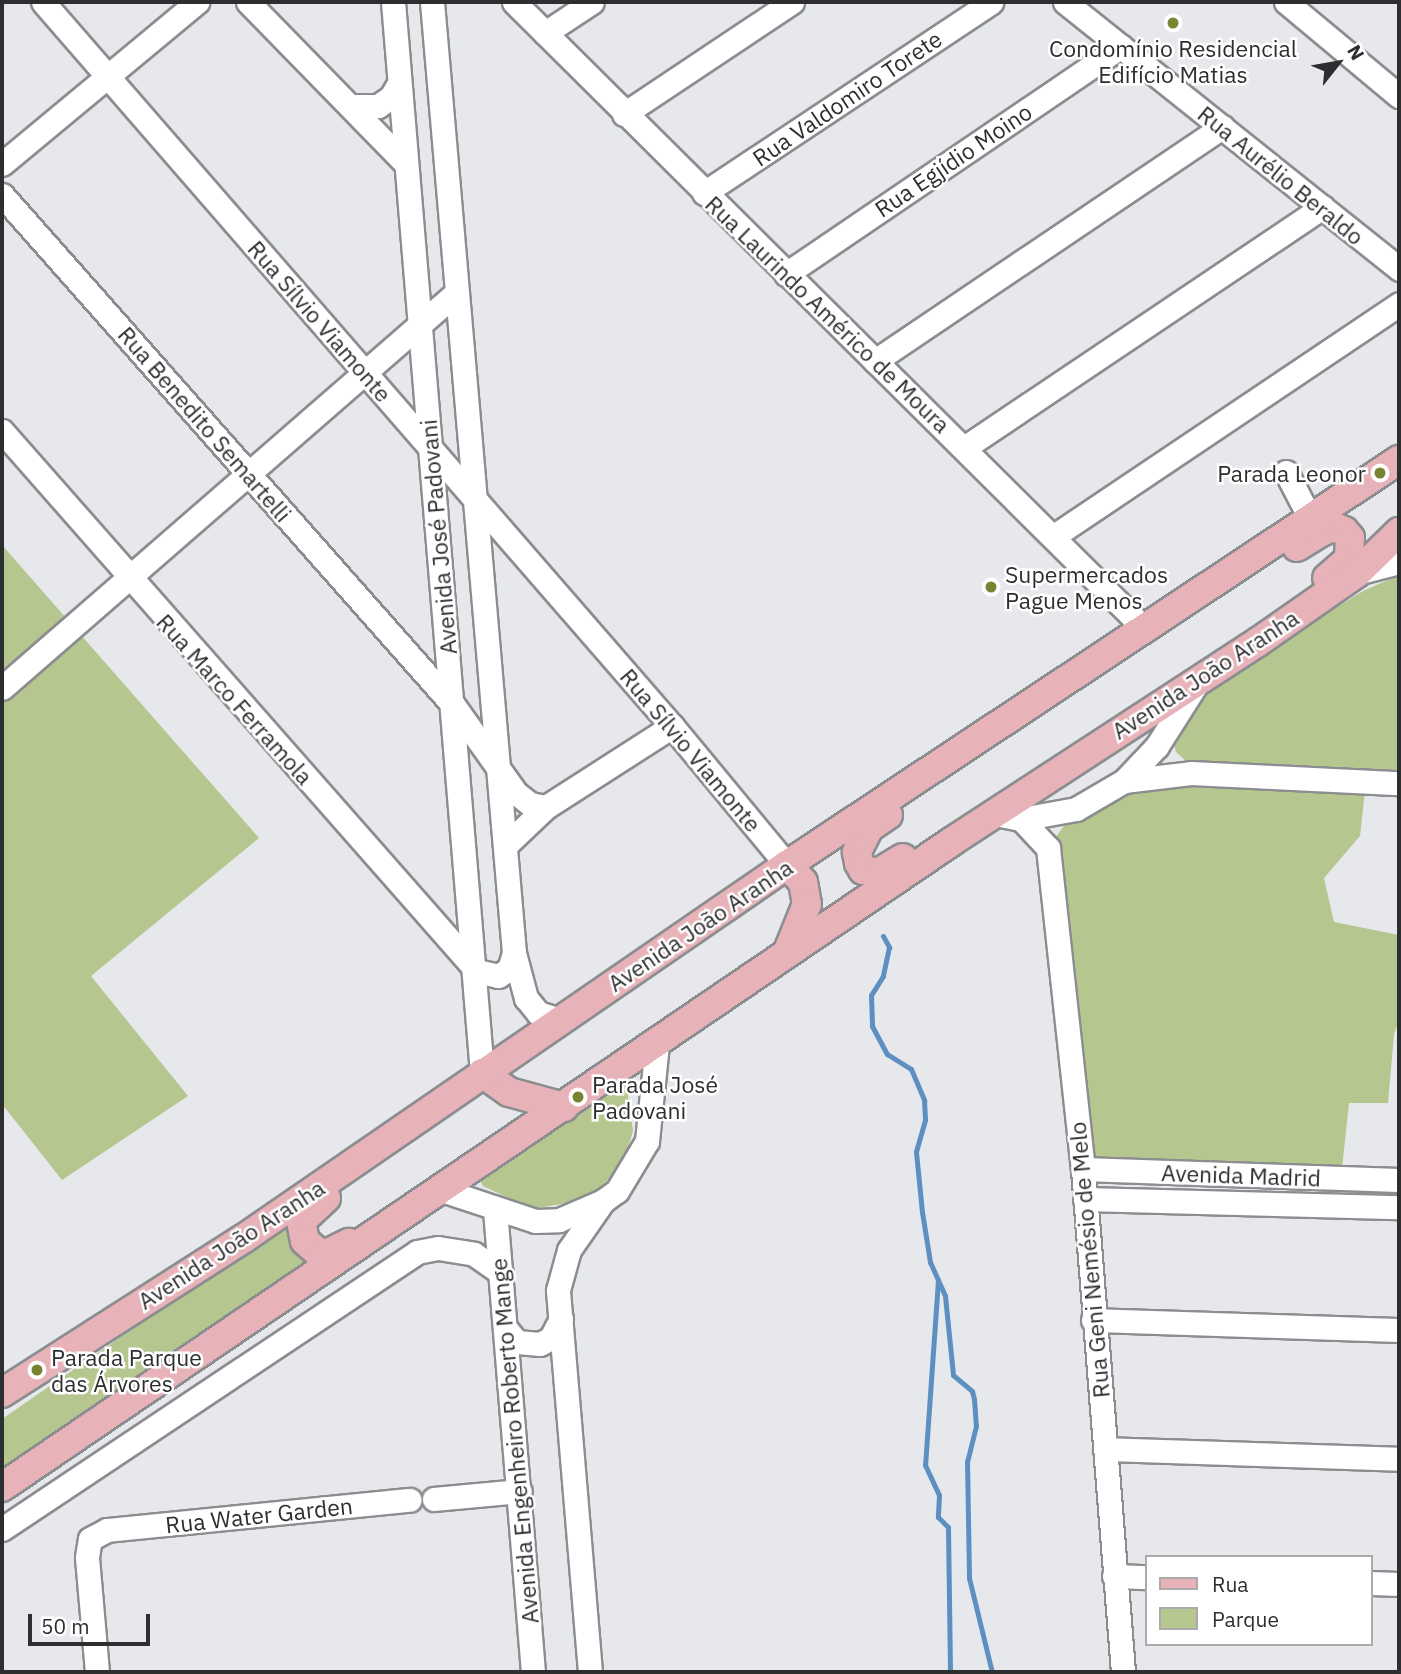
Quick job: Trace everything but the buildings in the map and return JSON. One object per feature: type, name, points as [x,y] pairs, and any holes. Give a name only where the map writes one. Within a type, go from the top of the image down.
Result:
[{"type":"main road","name":"Avenida João Aranha","points":[[2,1393],[243,1239],[787,865],[965,749],[1142,626],[1399,460]]},
{"type":"main road","points":[[1244,559],[1281,557],[1335,527],[1350,538],[1351,551],[1345,565],[1266,620],[1258,642]]},
{"type":"main road","name":"Avenida João Aranha","points":[[2,1487],[951,842],[1008,816],[1201,676],[1258,642],[1357,573],[1399,532]]},
{"type":"main road","points":[[951,842],[929,844],[878,873],[863,870],[857,852],[869,828],[954,770],[965,749]]},
{"type":"main road","points":[[787,865],[803,882],[807,905],[799,933],[787,954]]},
{"type":"main road","points":[[482,1073],[509,1092],[564,1107]]},
{"type":"main road","points":[[400,1218],[383,1221],[322,1256],[309,1248],[300,1228],[309,1209],[441,1120],[447,1097]]},
{"type":"street","name":"Rua Sílvio Viamonte","points":[[43,2],[431,446],[672,726],[787,865]]},
{"type":"street","points":[[2,164],[197,2]]},
{"type":"street","name":"Avenida José Padovani","points":[[393,2],[419,328],[454,706],[482,1073]]},
{"type":"street","name":"Avenida José Padovani","points":[[432,2],[500,766],[514,953],[526,998],[538,1013],[559,1020]]},
{"type":"street","name":"Rua Laurindo Américo de Moura","points":[[514,2],[1142,626]]},
{"type":"street","points":[[545,33],[592,2]]},
{"type":"street","points":[[624,114],[792,2]]},
{"type":"street","name":"Rua Valdomiro Torete","points":[[704,193],[991,2]]},
{"type":"street","name":"Rua Aurélio Beraldo","points":[[1065,2],[1399,269]]},
{"type":"street","points":[[1286,2],[1399,96]]},
{"type":"street","points":[[258,6],[405,163]]},
{"type":"street","name":"Rua Egjídio Moino","points":[[786,274],[1121,46]]},
{"type":"street","points":[[351,106],[378,106],[391,97],[399,83]]},
{"type":"street","points":[[875,361],[1222,127]]},
{"type":"street","name":"Rua Benedito Semartelli","points":[[2,195],[454,706],[500,766],[516,793],[530,804],[546,807]]},
{"type":"street","points":[[964,448],[1322,207]]},
{"type":"street","points":[[2,688],[130,582],[247,472],[363,370],[419,328],[456,293]]},
{"type":"street","points":[[1054,536],[1399,304]]},
{"type":"street","name":"Rua Marco Ferramola","points":[[2,432],[130,582],[473,962]]},
{"type":"street","points":[[1286,472],[1310,518]]},
{"type":"street","points":[[1357,573],[1399,562]]},
{"type":"street","points":[[407,653],[428,651],[447,634]]},
{"type":"street","points":[[1008,816],[1048,848],[1076,809],[1124,781],[1157,746],[1201,676]]},
{"type":"street","points":[[505,846],[546,807],[672,726]]},
{"type":"street","points":[[1157,746],[1191,773]]},
{"type":"street","points":[[1124,781],[1191,773],[1399,783]]},
{"type":"street","points":[[1008,816],[1076,809]]},
{"type":"street","name":"Rua Geni Nemésio de Melo","points":[[1048,848],[1083,1169],[1123,1672]]},
{"type":"street","points":[[473,962],[488,977],[498,976],[509,969],[514,953]]},
{"type":"street","points":[[442,1190],[495,1210],[535,1221],[559,1220],[603,1201],[617,1191],[647,1141],[657,1044]]},
{"type":"street","name":"Avenida Madrid","points":[[1083,1169],[1399,1180]]},
{"type":"street","name":"Avenida Madrid","points":[[1085,1199],[1399,1207]]},
{"type":"street","points":[[590,1672],[561,1318],[561,1270],[584,1224],[603,1201]]},
{"type":"street","name":"Avenida Engenheiro Roberto Mange","points":[[495,1210],[533,1672]]},
{"type":"street","points":[[2,1529],[417,1252],[438,1248],[474,1254],[501,1273]]},
{"type":"street","points":[[506,1329],[517,1342],[540,1344],[551,1338],[561,1318]]},
{"type":"street","points":[[1093,1320],[1399,1330]]},
{"type":"street","points":[[1105,1449],[1399,1459]]},
{"type":"street","points":[[435,1499],[520,1491]]},
{"type":"street","name":"Rua Water Garden","points":[[97,1672],[87,1557],[90,1539],[107,1530],[410,1500]]},
{"type":"street","points":[[1114,1576],[1146,1577]]},
{"type":"street","points":[[1373,1583],[1399,1584]]},
{"type":"green space","points":[[2,545],[259,838],[91,976],[188,1096],[62,1180],[2,1104]]},
{"type":"green space","points":[[1399,575],[1399,772],[1197,762],[1186,761],[1176,752],[1173,741],[1201,692],[1363,591]]},
{"type":"green space","points":[[1124,781],[1366,782],[1360,836],[1324,878],[1334,922],[1399,935],[1399,1021],[1394,1034],[1388,1103],[1349,1103],[1341,1178],[1083,1169],[1048,848],[1076,809]]},
{"type":"green space","points":[[626,1080],[633,1131],[623,1163],[596,1192],[579,1201],[532,1209],[483,1186],[479,1178]]},
{"type":"green space","points":[[293,1218],[316,1260],[2,1476],[2,1419]]},
{"type":"waterway","points":[[883,936],[889,947],[883,976],[871,995],[872,1026],[887,1054],[911,1069],[924,1100],[925,1120],[916,1152],[922,1212],[930,1262],[945,1296],[953,1375],[972,1391],[974,1399],[976,1426],[967,1461],[969,1578],[992,1672]]},
{"type":"waterway","points":[[938,1280],[925,1465],[939,1495],[938,1517],[948,1527],[950,1672]]},
{"type":"place","name":"Condomínio Residencial Edifício Matias","points":[[1173,23]]},
{"type":"place","name":"Parada Leonor","points":[[1380,473]]},
{"type":"place","name":"Supermercados Pague Menos","points":[[991,587]]},
{"type":"place","name":"Parada José Padovani","points":[[578,1097]]},
{"type":"place","name":"Parada Parque das Árvores","points":[[37,1370]]}]
